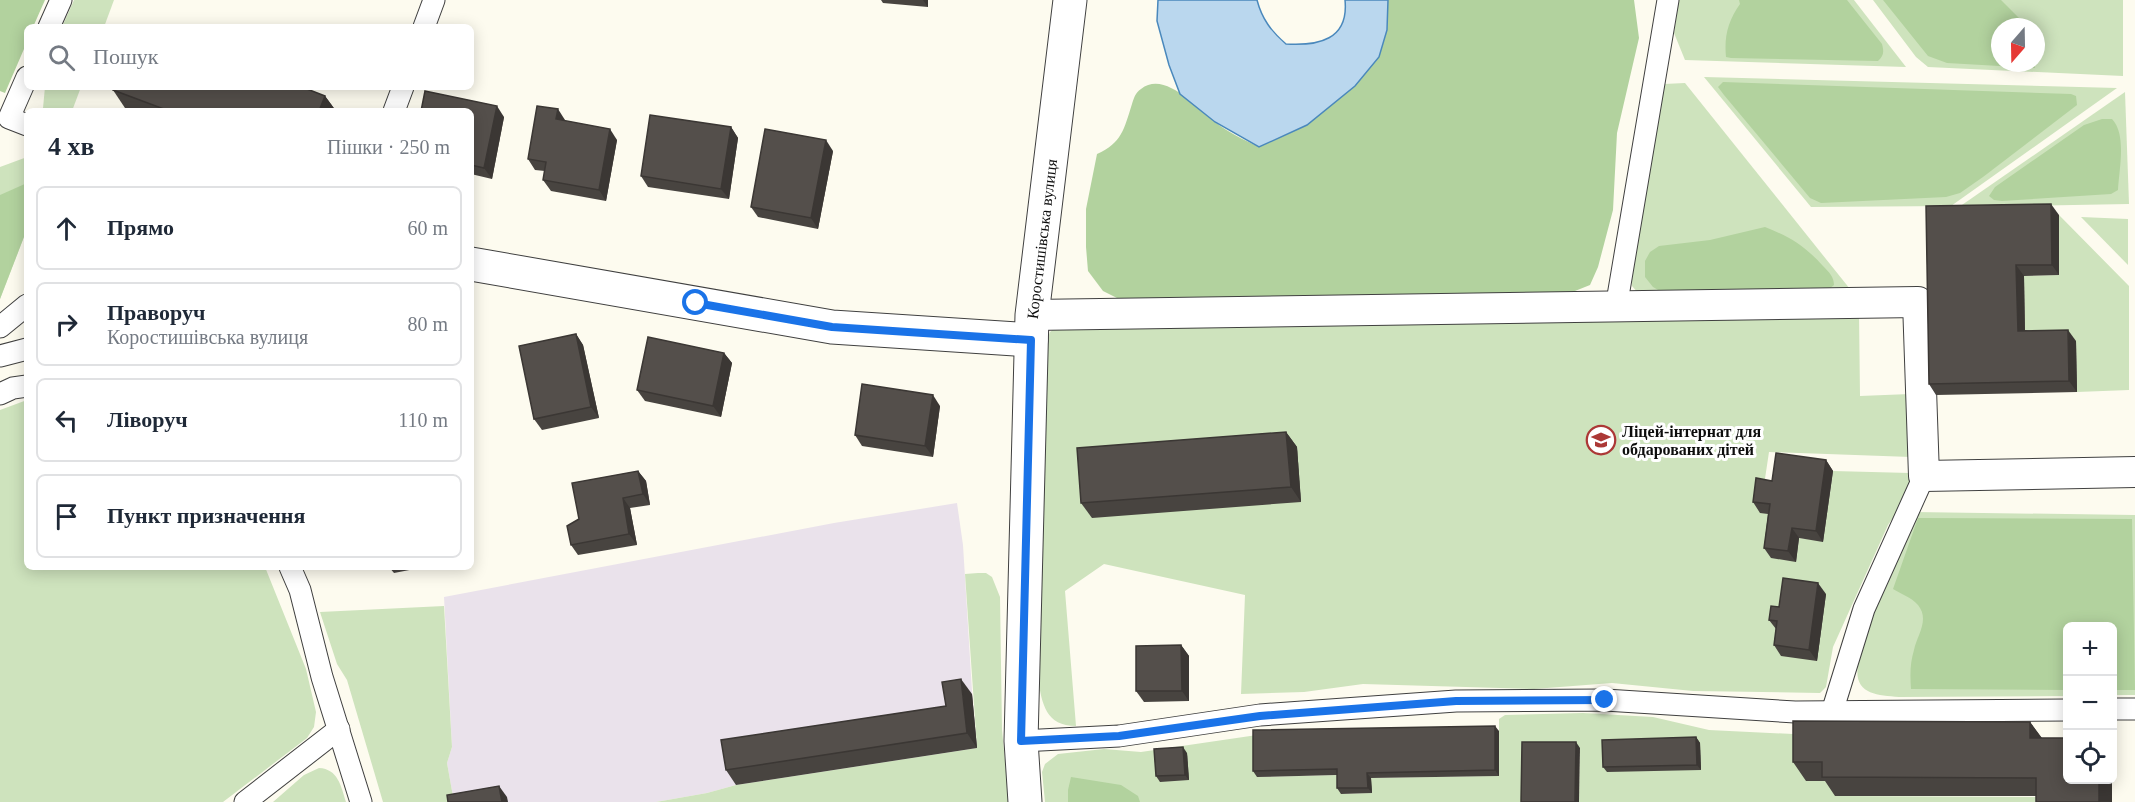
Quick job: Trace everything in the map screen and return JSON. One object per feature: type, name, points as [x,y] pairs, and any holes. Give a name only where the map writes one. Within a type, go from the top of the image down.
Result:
[{"type":"street","name":"Коростишівська вулиця","points":[[1025,802],[1021,741],[1031,327],[1070,0]]},
{"type":"street","points":[[474,265],[832,327],[1031,327],[1616,308],[1918,302],[1924,476],[2135,472]]},
{"type":"lane","points":[[50,24],[61,0]]},
{"type":"lane","points":[[425,24],[434,0]]},
{"type":"lane","points":[[1616,308],[1668,0]]},
{"type":"lane","points":[[12,121],[24,86]]},
{"type":"lane","points":[[395,108],[402,90]]},
{"type":"lane","points":[[0,327],[24,307]]},
{"type":"lane","points":[[0,356],[24,350]]},
{"type":"lane","points":[[0,394],[13,388],[24,386]]},
{"type":"lane","points":[[1832,712],[1864,609],[1924,476]]},
{"type":"lane","points":[[291,570],[300,590],[322,677],[361,802]]},
{"type":"lane","points":[[1021,741],[1119,736],[1260,716],[1456,701],[1605,700],[1795,712],[2063,710]]},
{"type":"lane","points":[[2117,709],[2135,709]]},
{"type":"lane","points":[[245,802],[339,729]]},
{"type":"shaded area","points":[[957,503],[963,545],[977,748],[736,785],[656,802],[454,802],[447,763],[452,747],[444,597],[834,523]]},
{"type":"green space","points":[[0,0],[45,0],[34,24],[24,24],[24,49],[5,93],[0,91]]},
{"type":"green space","points":[[74,0],[114,0],[105,24],[63,24]]},
{"type":"green space","points":[[1388,0],[1634,0],[1639,38],[1617,133],[1613,210],[1598,267],[1590,285],[1570,293],[1119,299],[1103,291],[1088,271],[1086,209],[1097,154],[1112,145],[1121,134],[1137,92],[1150,84],[1170,87],[1190,100],[1220,126],[1259,147],[1307,125],[1387,30]]},
{"type":"green space","points":[[1679,0],[1854,0],[1906,67],[1685,60],[1674,33]]},
{"type":"green space","points":[[1739,0],[1847,0],[1882,44],[1882,55],[1878,61],[1726,57],[1728,29],[1732,16],[1740,4]]},
{"type":"green space","points":[[1873,0],[2123,0],[2123,76],[2036,72],[2045,72],[2045,18],[1991,18],[1991,70],[1928,67],[1916,57]]},
{"type":"green space","points":[[1883,0],[2001,0],[2019,18],[1991,18],[1991,66],[1947,63],[1928,56]]},
{"type":"green space","points":[[1704,77],[2117,88],[1951,206],[1811,207]]},
{"type":"green space","points":[[1723,82],[2071,94],[2076,96],[2077,105],[1960,193],[1946,197],[1821,203],[1810,198],[1724,95],[1718,87]]},
{"type":"green space","points":[[1685,83],[1854,294],[1639,294],[1632,286],[1664,84]]},
{"type":"green space","points":[[45,90],[80,90],[73,108],[43,108]]},
{"type":"green space","points":[[2125,92],[2129,204],[1959,207]]},
{"type":"green space","points":[[2102,119],[2112,119],[2119,134],[2121,153],[2118,190],[2111,194],[2002,201],[1994,200],[1989,196],[1995,187],[2084,125]]},
{"type":"green space","points":[[24,158],[24,237],[0,299],[0,167]]},
{"type":"green space","points":[[24,184],[24,237],[0,299],[0,195]]},
{"type":"green space","points":[[2059,215],[2129,286],[2129,390],[2077,392],[2076,341],[2025,341],[2024,276],[2059,275]]},
{"type":"green space","points":[[2081,217],[2128,219],[2128,265]]},
{"type":"green space","points":[[1765,227],[1789,238],[1809,252],[1829,273],[1834,285],[1828,290],[1665,294],[1653,287],[1645,277],[1645,261],[1650,252],[1659,246],[1710,240]]},
{"type":"green space","points":[[1859,313],[1860,396],[1910,394],[1911,457],[1769,452],[1760,512],[1777,515],[1796,562],[1799,538],[1823,541],[1833,471],[1910,473],[1906,494],[1888,525],[1833,647],[1826,687],[1820,693],[1693,691],[1612,683],[1534,689],[1363,684],[1304,692],[1241,694],[1245,595],[1104,564],[1065,591],[1076,726],[1058,722],[1047,712],[1041,697],[1038,679],[1047,340],[1050,332],[1056,327]]},
{"type":"green space","points":[[24,401],[24,570],[266,570],[306,669],[316,712],[314,727],[307,738],[223,802],[0,802],[0,410]]},
{"type":"green space","points":[[1914,512],[2135,515],[2135,695],[2117,695],[2117,622],[2063,622],[2063,696],[1899,697],[1868,691],[1859,682],[1858,664],[1874,610],[1888,583]]},
{"type":"green space","points":[[1918,518],[2132,519],[2135,690],[2117,690],[2117,622],[2063,622],[2063,690],[1911,689],[1912,660],[1922,628],[1923,616],[1915,602],[1893,589]]},
{"type":"green space","points":[[986,573],[992,577],[1000,597],[1002,730],[1009,802],[656,802],[736,785],[977,748],[965,574]]},
{"type":"green space","points":[[444,606],[452,747],[447,763],[454,802],[383,802],[347,680],[337,664],[320,612]]},
{"type":"green space","points":[[1583,713],[1653,717],[1709,730],[1793,734],[1835,781],[1836,796],[2049,797],[2049,802],[1579,802],[1580,748],[1525,802],[1045,802],[1042,772],[1045,764],[1058,754],[1104,749],[1141,752],[1257,735],[1257,777],[1341,775],[1341,794],[1371,793],[1371,778],[1499,776],[1499,719],[1505,715]]},
{"type":"green space","points":[[319,768],[331,771],[335,775],[346,802],[273,802],[304,775]]},
{"type":"green space","points":[[1071,777],[1121,785],[1138,796],[1140,802],[1068,802]]},
{"type":"water","points":[[1158,0],[1257,0],[1264,19],[1286,44],[1309,44],[1320,42],[1337,32],[1345,13],[1345,0],[1388,0],[1387,30],[1379,57],[1355,86],[1307,125],[1259,147],[1215,122],[1180,94],[1157,21]]},
{"type":"building","points":[[113,90],[310,90],[325,96],[320,108],[161,108]]},
{"type":"building","points":[[425,91],[497,106],[484,168],[474,166],[474,108],[422,108]]},
{"type":"building","points":[[537,106],[558,109],[556,119],[610,129],[599,190],[543,180],[546,162],[528,159]]},
{"type":"building","points":[[650,115],[731,127],[721,189],[641,176]]},
{"type":"building","points":[[765,129],[826,140],[811,218],[751,207]]},
{"type":"building","points":[[2051,204],[2052,265],[2016,265],[2018,331],[2068,330],[2069,381],[1929,384],[1926,206]]},
{"type":"building","points":[[576,334],[591,407],[534,419],[519,346]]},
{"type":"building","points":[[648,337],[724,353],[713,406],[637,390]]},
{"type":"building","points":[[862,384],[933,395],[925,446],[855,435]]},
{"type":"building","points":[[1286,432],[1291,487],[1081,503],[1077,448]]},
{"type":"building","points":[[1776,453],[1826,460],[1816,531],[1792,528],[1788,551],[1764,548],[1770,504],[1753,502],[1756,478],[1772,481]]},
{"type":"building","points":[[638,471],[643,494],[623,498],[629,534],[571,545],[567,526],[579,519],[572,483]]},
{"type":"building","points":[[1783,578],[1818,583],[1809,650],[1774,645],[1777,621],[1769,620],[1771,606],[1779,607]]},
{"type":"building","points":[[1181,645],[1182,691],[1136,691],[1136,646]]},
{"type":"building","points":[[961,679],[967,733],[726,770],[721,740],[946,706],[942,682]]},
{"type":"building","points":[[1793,721],[2030,722],[2030,738],[2063,738],[2063,784],[2099,784],[2099,802],[2036,802],[2036,778],[1822,777],[1822,762],[1793,762]]},
{"type":"building","points":[[1495,726],[1495,770],[1367,773],[1368,788],[1337,788],[1337,769],[1253,771],[1253,730]]},
{"type":"building","points":[[1696,737],[1697,765],[1603,767],[1602,740]]},
{"type":"building","points":[[1522,742],[1576,742],[1575,802],[1521,802]]},
{"type":"building","points":[[1183,747],[1185,775],[1156,776],[1154,749]]},
{"type":"building","points":[[499,786],[502,802],[448,802],[447,795]]},
{"type":"place","name":"Ліцей-інтернат для обдарованих дітей","points":[[1601,440]]},
{"type":"route","points":[[696,303],[832,327],[1031,340],[1021,741],[1119,736],[1260,716],[1456,701],[1605,700]]}]
